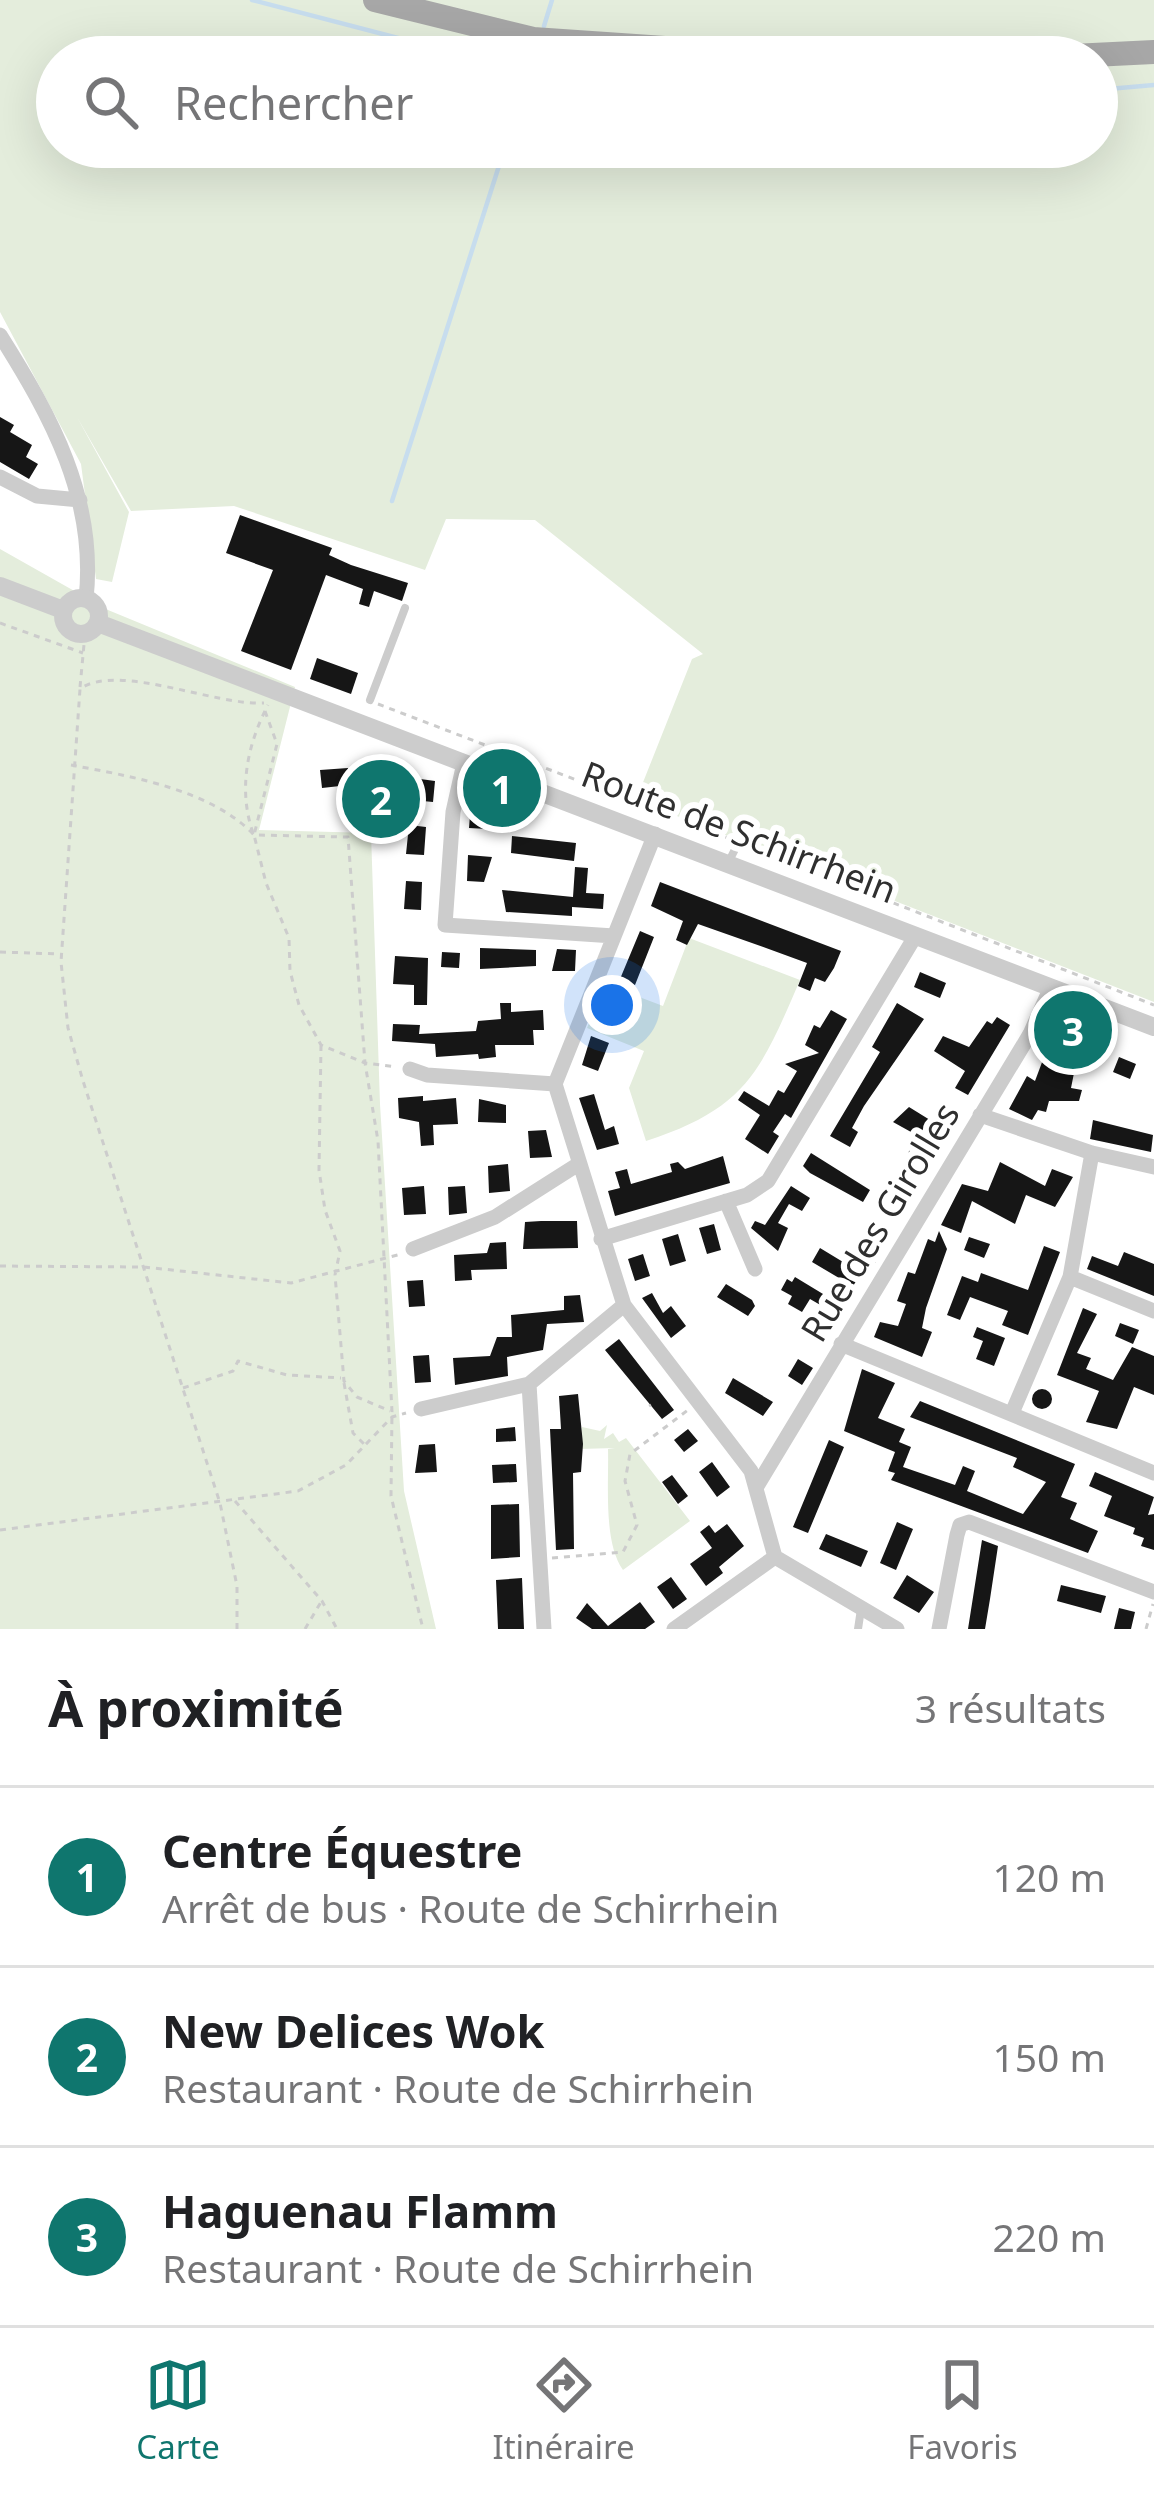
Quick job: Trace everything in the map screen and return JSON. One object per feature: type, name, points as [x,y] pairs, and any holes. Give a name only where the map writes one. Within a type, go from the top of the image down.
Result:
[{"type":"main road","points":[[375,0],[521,36]]},
{"type":"main road","points":[[1118,54],[1154,52]]},
{"type":"street","points":[[0,335],[55,428],[80,500],[86,598]]},
{"type":"street","points":[[0,477],[37,496],[80,500]]},
{"type":"street","name":"Route de Schirrhein","points":[[0,586],[63,610],[68,629],[88,637],[464,764],[1154,1027]]},
{"type":"street","points":[[63,610],[70,601],[86,598],[95,605],[88,637]]},
{"type":"street","points":[[464,764],[453,812],[445,925],[614,935]]},
{"type":"street","points":[[656,835],[555,1084],[577,1165],[624,1305],[700,1402],[757,1486],[775,1557],[897,1629]]},
{"type":"street","points":[[601,1238],[726,1201],[768,1181],[782,1165],[916,934]]},
{"type":"street","name":"Rue des Girolles","points":[[757,1486],[980,1115],[1051,987]]},
{"type":"street","points":[[410,1069],[427,1076],[555,1084]]},
{"type":"street","points":[[980,1115],[1092,1154],[1154,1167]]},
{"type":"street","points":[[1012,1414],[1070,1277],[1092,1154]]},
{"type":"street","points":[[413,1249],[495,1217],[577,1165]]},
{"type":"street","points":[[726,1201],[755,1269]]},
{"type":"street","points":[[1070,1277],[1154,1311]]},
{"type":"street","points":[[421,1409],[529,1384],[624,1305]]},
{"type":"street","points":[[841,1344],[1154,1473]]},
{"type":"street","points":[[529,1384],[544,1629]]},
{"type":"street","points":[[939,1629],[957,1535],[970,1522],[1154,1592]]},
{"type":"street","points":[[674,1629],[775,1557]]},
{"type":"lane","points":[[370,700],[405,608]]},
{"type":"lane","points":[[728,862],[749,822]]},
{"type":"lane","points":[[858,1629],[862,1607]]},
{"type":"path","points":[[0,623],[88,637],[71,765],[62,954],[68,1028],[220,1503],[237,1586],[237,1629]]},
{"type":"path","points":[[80,689],[104,679],[231,703],[273,698]]},
{"type":"path","points":[[273,698],[247,755],[244,808],[266,884],[290,938],[290,971],[299,1005],[321,1045],[320,1170],[325,1210],[340,1251],[335,1275],[343,1380],[353,1433],[364,1444]]},
{"type":"path","points":[[370,700],[1154,1005]]},
{"type":"path","points":[[254,835],[277,743],[265,711]]},
{"type":"path","points":[[71,765],[155,784],[235,815],[254,835],[349,837],[365,1063],[378,1141],[392,1414],[391,1496],[423,1629]]},
{"type":"path","points":[[0,952],[62,954]]},
{"type":"path","points":[[321,1045],[365,1063],[410,1069]]},
{"type":"path","points":[[0,1266],[144,1267],[291,1283],[383,1262],[413,1249]]},
{"type":"path","points":[[183,1388],[233,1371],[238,1361],[287,1375],[343,1380],[357,1397],[392,1414],[421,1409]]},
{"type":"path","points":[[538,1558],[623,1552],[637,1525],[625,1481],[630,1454],[700,1402]]},
{"type":"path","points":[[0,1530],[298,1491],[346,1465],[392,1414]]},
{"type":"path","points":[[235,1501],[322,1601],[337,1629]]},
{"type":"path","points":[[305,1629],[322,1601]]},
{"type":"path","points":[[1146,1629],[1154,1602]]},
{"type":"green space","points":[[0,0],[1154,0],[1154,1002],[636,800],[692,659],[703,654],[535,520],[446,519],[425,570],[234,506],[131,511],[77,417],[129,512],[112,582],[96,579],[81,464],[0,312]]},
{"type":"green space","points":[[0,549],[108,610],[295,687],[259,830],[371,833],[380,1104],[404,1491],[436,1629],[0,1629]]},
{"type":"green space","points":[[689,938],[800,980],[773,1040],[746,1083],[707,1115],[646,1141],[629,1088],[644,1051],[587,1028],[605,984],[663,1006]]},
{"type":"green space","points":[[607,1425],[604,1439],[613,1433],[619,1442],[626,1438],[690,1521],[623,1570],[612,1544],[608,1512],[608,1449],[615,1448],[579,1449],[582,1427],[600,1431]]},
{"type":"building","points":[[0,417],[14,425],[10,432],[32,445],[26,457],[38,464],[29,479],[0,462]]},
{"type":"building","points":[[240,515],[332,548],[329,555],[351,565],[408,583],[402,601],[374,591],[369,607],[359,604],[363,589],[326,575],[291,670],[241,651],[273,570],[226,553]]},
{"type":"building","points":[[317,658],[358,673],[351,694],[310,679]]},
{"type":"building","points":[[348,768],[349,785],[322,788],[320,770]]},
{"type":"building","points":[[413,778],[435,781],[433,802],[402,799]]},
{"type":"building","points":[[471,802],[489,803],[488,829],[469,828]]},
{"type":"building","points":[[409,825],[426,827],[424,855],[406,854]]},
{"type":"building","points":[[512,836],[576,843],[574,861],[511,853]]},
{"type":"building","points":[[468,855],[492,857],[484,882],[467,881]]},
{"type":"building","points":[[575,867],[588,868],[586,893],[604,894],[603,909],[572,907],[572,916],[506,912],[502,890],[573,897]]},
{"type":"building","points":[[406,881],[422,882],[421,910],[404,909]]},
{"type":"building","points":[[660,882],[841,951],[834,968],[825,982],[815,978],[810,991],[798,986],[807,963],[698,924],[687,945],[676,940],[683,921],[651,906]]},
{"type":"building","points":[[640,931],[654,937],[635,985],[620,979]]},
{"type":"building","points":[[480,948],[536,950],[536,966],[480,969]]},
{"type":"building","points":[[557,949],[576,950],[575,971],[552,971]]},
{"type":"building","points":[[442,952],[460,953],[459,968],[441,967]]},
{"type":"building","points":[[395,956],[428,958],[427,1005],[414,1005],[414,985],[393,984]]},
{"type":"building","points":[[920,972],[946,983],[940,998],[914,987]]},
{"type":"building","points":[[500,1003],[511,1003],[511,1012],[543,1010],[544,1030],[533,1030],[534,1045],[495,1045],[496,1057],[479,1059],[478,1054],[436,1057],[435,1044],[392,1041],[393,1024],[420,1025],[419,1034],[476,1031],[478,1021],[501,1019]]},
{"type":"building","points":[[897,1003],[924,1019],[864,1106],[852,1128],[858,1132],[850,1147],[830,1136],[880,1052],[872,1047]]},
{"type":"building","points":[[831,1010],[847,1019],[791,1118],[785,1114],[773,1132],[779,1136],[768,1154],[745,1139],[760,1115],[738,1100],[744,1091],[769,1106],[778,1090],[784,1093],[797,1071],[785,1064],[819,1053],[805,1045],[814,1025],[820,1028]]},
{"type":"building","points":[[997,1017],[1010,1025],[968,1095],[955,1088],[965,1071],[934,1051],[943,1036],[969,1047],[987,1021],[992,1024]]},
{"type":"building","points":[[591,1036],[609,1043],[598,1071],[582,1065]]},
{"type":"building","points":[[1078,1040],[1091,1045],[1074,1073],[1071,1088],[1082,1090],[1079,1101],[1049,1101],[1046,1112],[1038,1110],[1032,1120],[1009,1109],[1027,1076],[1035,1081],[1044,1057],[1064,1065]]},
{"type":"building","points":[[1119,1057],[1136,1064],[1130,1079],[1113,1072]]},
{"type":"building","points":[[594,1094],[605,1130],[614,1126],[619,1144],[597,1150],[579,1098]]},
{"type":"building","points":[[423,1096],[423,1101],[456,1098],[458,1124],[433,1125],[434,1145],[421,1146],[419,1122],[399,1118],[398,1098]]},
{"type":"building","points":[[479,1099],[506,1105],[506,1123],[478,1122]]},
{"type":"building","points":[[909,1107],[930,1120],[920,1137],[893,1122]]},
{"type":"building","points":[[1093,1120],[1153,1135],[1151,1152],[1090,1139]]},
{"type":"building","points":[[546,1130],[552,1157],[530,1158],[528,1131]]},
{"type":"building","points":[[916,1140],[937,1152],[929,1165],[908,1153]]},
{"type":"building","points":[[811,1153],[870,1190],[863,1202],[810,1173],[803,1166]]},
{"type":"building","points":[[723,1156],[730,1183],[615,1216],[608,1191],[620,1188],[615,1172],[627,1169],[631,1184],[672,1172],[670,1164],[678,1162],[685,1169]]},
{"type":"building","points":[[1000,1162],[1045,1186],[1052,1169],[1073,1177],[1055,1207],[1026,1195],[1015,1224],[972,1201],[961,1233],[941,1225],[962,1184],[988,1191]]},
{"type":"building","points":[[508,1164],[510,1191],[489,1193],[488,1166]]},
{"type":"building","points":[[906,1178],[920,1186],[909,1204],[896,1196]]},
{"type":"building","points":[[424,1186],[426,1214],[404,1215],[402,1188]]},
{"type":"building","points":[[465,1186],[467,1213],[449,1215],[448,1187]]},
{"type":"building","points":[[791,1186],[810,1198],[802,1211],[789,1204],[778,1223],[788,1228],[778,1251],[751,1228],[755,1221],[765,1225]]},
{"type":"building","points":[[577,1221],[578,1248],[523,1249],[525,1222]]},
{"type":"building","points":[[714,1224],[721,1250],[707,1254],[699,1228]]},
{"type":"building","points":[[939,1231],[947,1249],[926,1308],[922,1328],[932,1332],[922,1357],[874,1337],[880,1322],[898,1326],[906,1304],[897,1301],[908,1272],[915,1274],[928,1239],[935,1242]]},
{"type":"building","points":[[678,1234],[686,1261],[670,1266],[662,1239]]},
{"type":"building","points":[[969,1237],[990,1244],[984,1258],[964,1250]]},
{"type":"building","points":[[506,1242],[507,1269],[471,1270],[472,1280],[455,1281],[454,1255],[487,1253],[490,1243]]},
{"type":"building","points":[[1044,1246],[1060,1252],[1028,1335],[1002,1325],[1008,1311],[970,1297],[960,1320],[947,1315],[962,1276],[978,1282],[981,1273],[1028,1290]]},
{"type":"building","points":[[859,1247],[876,1261],[864,1281],[858,1278],[836,1314],[810,1299],[802,1312],[788,1304],[792,1296],[781,1290],[787,1279],[792,1282],[795,1277],[828,1297],[839,1278],[812,1262],[820,1248],[848,1265]]},
{"type":"building","points":[[1124,1252],[1154,1264],[1154,1296],[1087,1269],[1092,1256],[1118,1266]]},
{"type":"building","points":[[643,1254],[650,1276],[635,1281],[628,1259]]},
{"type":"building","points":[[423,1280],[425,1306],[409,1307],[407,1281]]},
{"type":"building","points":[[726,1284],[752,1300],[755,1306],[748,1316],[717,1297]]},
{"type":"building","points":[[652,1293],[663,1313],[671,1306],[686,1326],[671,1338],[642,1298]]},
{"type":"building","points":[[580,1295],[584,1322],[547,1324],[543,1350],[507,1357],[508,1376],[455,1385],[453,1358],[490,1356],[497,1337],[512,1337],[511,1315],[564,1310],[564,1296]]},
{"type":"building","points":[[1083,1308],[1097,1314],[1077,1353],[1091,1358],[1086,1369],[1113,1380],[1132,1347],[1154,1356],[1154,1395],[1134,1387],[1117,1429],[1086,1422],[1099,1391],[1057,1375]]},
{"type":"building","points":[[1120,1323],[1139,1330],[1133,1344],[1115,1336]]},
{"type":"building","points":[[977,1327],[1005,1338],[994,1366],[976,1359],[983,1341],[973,1337]]},
{"type":"building","points":[[619,1339],[674,1410],[662,1419],[605,1350]]},
{"type":"building","points":[[429,1355],[431,1382],[415,1383],[413,1356]]},
{"type":"building","points":[[798,1359],[813,1368],[802,1385],[788,1376]]},
{"type":"building","points":[[862,1369],[895,1383],[878,1418],[905,1429],[899,1442],[911,1447],[903,1467],[955,1485],[963,1466],[975,1471],[967,1491],[1023,1514],[1046,1482],[1013,1467],[1017,1458],[910,1417],[920,1401],[1075,1464],[1061,1497],[1077,1503],[1070,1519],[1098,1531],[1088,1553],[891,1480],[895,1473],[888,1471],[895,1452],[844,1431]]},
{"type":"building","points":[[733,1378],[773,1402],[763,1416],[725,1393]]},
{"type":"building","points":[[1042,1389],[1052,1399],[1042,1409],[1032,1399]]},
{"type":"building","points":[[578,1394],[583,1444],[581,1472],[573,1473],[574,1549],[556,1550],[550,1429],[561,1429],[559,1396]]},
{"type":"building","points":[[515,1427],[516,1441],[496,1442],[496,1429]]},
{"type":"building","points":[[688,1429],[698,1441],[684,1452],[674,1440]]},
{"type":"building","points":[[829,1440],[844,1447],[808,1533],[793,1527]]},
{"type":"building","points":[[435,1444],[437,1472],[415,1473],[419,1445]]},
{"type":"building","points":[[712,1462],[730,1487],[717,1497],[699,1472]]},
{"type":"building","points":[[516,1464],[517,1482],[493,1483],[492,1465]]},
{"type":"building","points":[[1095,1472],[1154,1497],[1148,1515],[1154,1514],[1154,1550],[1141,1546],[1144,1538],[1133,1534],[1135,1528],[1104,1516],[1112,1496],[1089,1486]]},
{"type":"building","points":[[672,1475],[688,1496],[678,1504],[662,1482]]},
{"type":"building","points":[[519,1504],[520,1557],[491,1559],[491,1505]]},
{"type":"building","points":[[897,1522],[913,1529],[896,1570],[880,1563]]},
{"type":"building","points":[[727,1524],[744,1546],[719,1567],[723,1573],[706,1586],[690,1564],[712,1548],[700,1532],[709,1525],[715,1533]]},
{"type":"building","points":[[826,1534],[868,1551],[861,1567],[819,1549]]},
{"type":"building","points":[[982,1540],[998,1546],[990,1599],[985,1629],[968,1629]]},
{"type":"building","points":[[907,1575],[934,1592],[919,1613],[893,1598]]},
{"type":"building","points":[[671,1577],[687,1599],[673,1609],[657,1587]]},
{"type":"building","points":[[522,1578],[524,1629],[498,1629],[496,1580]]},
{"type":"building","points":[[1061,1585],[1106,1596],[1101,1613],[1057,1601]]},
{"type":"building","points":[[640,1602],[655,1622],[645,1629],[592,1629],[576,1618],[587,1603],[608,1626]]},
{"type":"building","points":[[1119,1608],[1135,1612],[1131,1629],[1114,1629]]},
{"type":"waterway","points":[[252,0],[390,36]]},
{"type":"waterway","points":[[544,26],[552,0]]},
{"type":"waterway","points":[[1118,88],[1154,85]]},
{"type":"waterway","points":[[392,501],[498,168]]},
{"type":"place","name":"Centre Équestre","points":[[502,788]]},
{"type":"place","name":"New Delices Wok","points":[[381,799]]},
{"type":"place","name":"Haguenau Flamm","points":[[1073,1030]]}]
